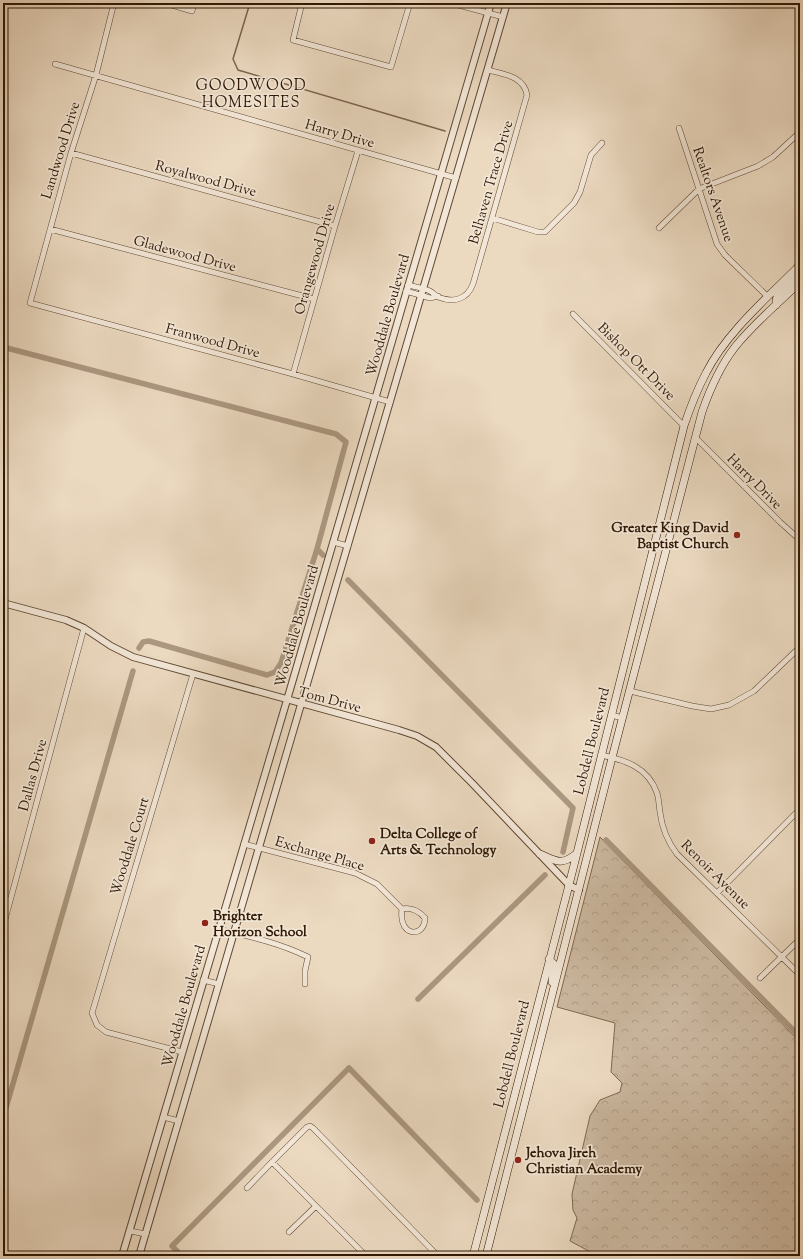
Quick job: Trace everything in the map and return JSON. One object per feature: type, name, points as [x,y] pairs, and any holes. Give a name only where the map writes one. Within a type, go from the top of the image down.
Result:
[{"type":"main road","name":"Lobdell Boulevard","points":[[473,1256],[654,549],[684,426],[694,398],[706,372],[724,344],[768,297],[799,267]]},
{"type":"main road","points":[[776,305],[777,297],[794,280],[798,274],[799,267]]},
{"type":"main road","name":"Lobdell Boulevard","points":[[486,1256],[547,1020],[612,758],[695,437],[707,399],[726,361],[735,347],[752,327],[800,282]]},
{"type":"main road","points":[[768,297],[776,305]]},
{"type":"main road","points":[[684,426],[695,437]]},
{"type":"main road","points":[[654,549],[666,552]]},
{"type":"main road","points":[[540,854],[561,862],[568,860],[576,854]]},
{"type":"main road","points":[[549,959],[554,964],[551,987],[553,994]]},
{"type":"main road","points":[[534,1017],[547,1020]]},
{"type":"main road","points":[[511,1106],[516,1109],[518,1113],[514,1133],[516,1140]]},
{"type":"street","name":"Landwood Drive","points":[[30,303],[71,153],[96,75],[114,3]]},
{"type":"street","points":[[165,3],[192,11],[194,3]]},
{"type":"street","points":[[302,3],[292,40],[391,67],[410,3]]},
{"type":"street","points":[[451,3],[503,17]]},
{"type":"street","name":"Wooddale Boulevard","points":[[122,1256],[287,700],[491,3]]},
{"type":"street","name":"Wooddale Boulevard","points":[[139,1256],[507,3]]},
{"type":"street","name":"Harry Drive","points":[[55,64],[456,178]]},
{"type":"street","name":"Belhaven Trace Drive","points":[[422,292],[430,298],[438,296],[458,300],[469,292],[473,284],[527,95],[525,87],[518,79],[488,70]]},
{"type":"street","name":"Realtors Avenue","points":[[679,128],[715,238],[721,250],[768,297]]},
{"type":"street","points":[[659,228],[699,189],[758,166],[779,152],[800,132]]},
{"type":"street","points":[[492,218],[538,232],[545,232],[574,203],[580,192],[591,155],[602,143]]},
{"type":"street","name":"Orangewood Drive","points":[[293,374],[358,151]]},
{"type":"street","name":"Royalwood Drive","points":[[71,153],[335,226]]},
{"type":"street","name":"Gladewood Drive","points":[[50,229],[314,299]]},
{"type":"street","points":[[408,284],[422,292]]},
{"type":"street","points":[[406,291],[422,292]]},
{"type":"street","name":"Franwood Drive","points":[[30,303],[293,374],[390,402]]},
{"type":"street","name":"Bishop Ott Drive","points":[[573,314],[684,426]]},
{"type":"street","name":"Harry Drive","points":[[695,437],[800,540]]},
{"type":"street","points":[[333,542],[348,546]]},
{"type":"street","name":"Tom Drive","points":[[3,603],[66,620],[84,628],[111,646],[133,657],[417,736],[436,747],[568,885],[579,890]]},
{"type":"street","name":"Dallas Drive","points":[[3,927],[84,628]]},
{"type":"street","points":[[630,691],[711,709],[729,705],[754,691],[800,647]]},
{"type":"street","name":"Wooddale Court","points":[[182,1052],[106,1032],[97,1025],[92,1013],[193,674]]},
{"type":"street","points":[[611,715],[623,718]]},
{"type":"street","name":"Renoir Avenue","points":[[601,755],[624,760],[640,769],[651,782],[657,794],[663,829],[669,843],[677,854],[800,975]]},
{"type":"street","points":[[717,893],[800,809]]},
{"type":"street","name":"Exchange Place","points":[[244,844],[355,873],[377,884],[402,909]]},
{"type":"street","points":[[409,908],[421,913],[425,918],[425,924],[423,927],[414,932],[408,930],[402,924],[402,909],[409,908]]},
{"type":"street","points":[[218,929],[283,947],[308,957],[305,971],[306,984]]},
{"type":"street","points":[[760,978],[800,939]]},
{"type":"street","points":[[203,980],[219,984]]},
{"type":"street","points":[[163,1117],[179,1122]]},
{"type":"street","points":[[247,1188],[307,1127],[310,1126],[438,1256]]},
{"type":"street","points":[[272,1162],[366,1256]]},
{"type":"street","points":[[289,1232],[316,1206]]},
{"type":"street","points":[[130,1231],[146,1234]]},
{"type":"green space","points":[[600,837],[800,1042],[800,1256],[598,1256],[570,1241],[577,1218],[573,1210],[572,1194],[590,1116],[600,1100],[620,1092],[622,1083],[611,1072],[615,1023],[557,1007]]},
{"type":"waterway","points":[[250,3],[233,59],[238,70],[445,131]]},
{"type":"waterway","points":[[3,347],[336,434],[346,442],[317,549],[281,663],[275,672],[267,675],[149,641],[143,642],[139,648]]},
{"type":"waterway","points":[[317,549],[323,555]]},
{"type":"waterway","points":[[348,580],[573,808],[563,852]]},
{"type":"waterway","points":[[3,1118],[133,671]]},
{"type":"waterway","points":[[606,840],[800,1037]]},
{"type":"waterway","points":[[418,999],[545,875]]},
{"type":"waterway","points":[[182,1256],[172,1246],[349,1068],[477,1200]]},
{"type":"place","name":"Greater King David Baptist Church","points":[[737,535]]},
{"type":"place","name":"Delta College of Arts & Technology","points":[[372,841]]},
{"type":"place","name":"Brighter Horizon School","points":[[205,923]]},
{"type":"place","name":"Jehova Jireh Christian Academy","points":[[518,1160]]},
{"type":"district","name":"GOODWOOD HOMESITES","points":[[251,94]]}]
